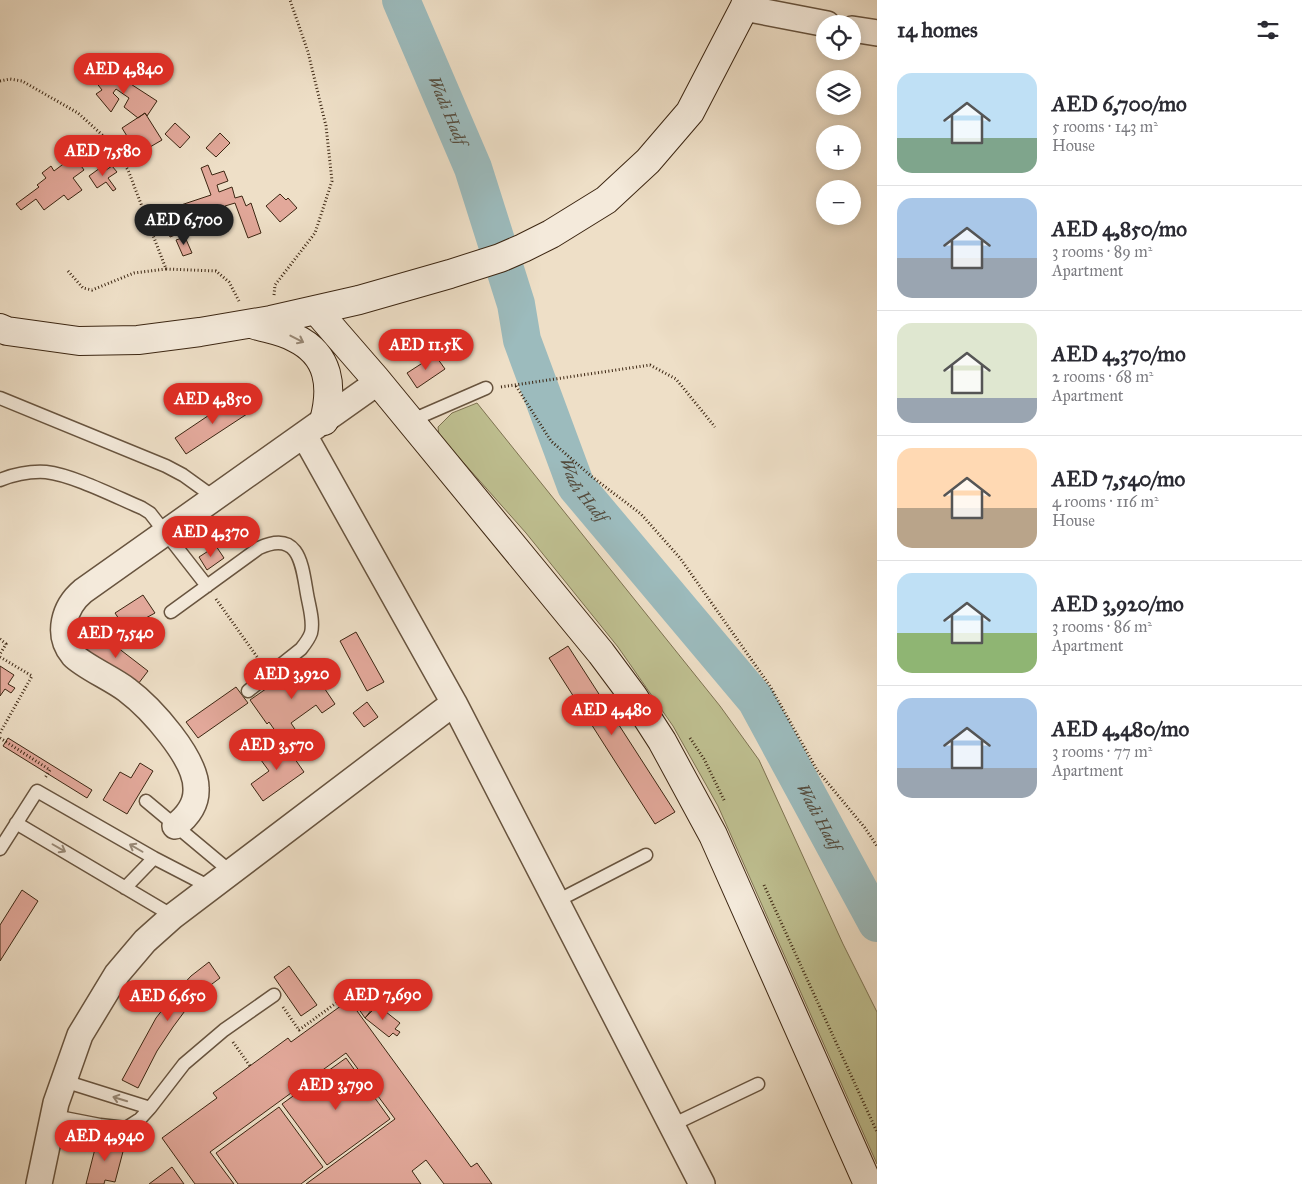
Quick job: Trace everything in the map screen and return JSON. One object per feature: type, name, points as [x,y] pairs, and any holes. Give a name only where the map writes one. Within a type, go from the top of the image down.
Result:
[{"type":"street","points":[[0,328],[8,331],[79,340],[138,340],[261,322],[316,310],[359,300],[500,258],[551,234],[606,200],[648,160],[690,112],[746,4],[816,21]]},
{"type":"street","points":[[861,30],[877,33]]},
{"type":"street","points":[[316,310],[378,382],[601,653],[633,696],[662,741],[713,835],[868,1184]]},
{"type":"street","points":[[261,322],[294,337],[314,352],[326,372],[330,396],[314,428]]},
{"type":"street","points":[[175,826],[189,813],[196,796],[195,776],[185,757],[164,726],[145,705],[128,690],[82,662],[74,655],[64,636],[67,611],[75,598],[378,382]]},
{"type":"street","points":[[314,428],[702,1184]]},
{"type":"street","points":[[39,1184],[54,1116],[80,1036],[117,974],[146,941],[172,916],[454,703]]},
{"type":"lane","points":[[410,421],[486,388]]},
{"type":"lane","points":[[0,398],[166,466],[183,475],[215,498]]},
{"type":"lane","points":[[0,480],[22,473],[35,472],[60,475],[142,508],[150,513],[207,586]]},
{"type":"lane","points":[[171,612],[264,546],[275,543],[292,547],[299,556],[311,618],[311,632],[301,649],[248,691]]},
{"type":"lane","points":[[0,849],[37,791],[154,858],[210,887]]},
{"type":"lane","points":[[146,801],[231,872]]},
{"type":"lane","points":[[16,824],[172,916]]},
{"type":"lane","points":[[557,901],[646,854]]},
{"type":"lane","points":[[126,888],[154,858]]},
{"type":"lane","points":[[54,1116],[126,1128],[150,1108],[184,1064],[224,1030],[274,995]]},
{"type":"lane","points":[[64,1081],[150,1108]]},
{"type":"lane","points":[[672,1125],[758,1084]]},
{"type":"path","points":[[261,322],[275,285],[315,233],[332,181],[326,126],[308,52],[290,0]]},
{"type":"path","points":[[0,81],[10,79],[22,81],[38,89],[78,113],[110,142],[128,170],[166,268]]},
{"type":"path","points":[[68,271],[83,288],[92,290],[134,273],[166,268],[188,271],[216,271],[229,282],[261,322]]},
{"type":"path","points":[[486,388],[516,386],[650,365],[676,379],[715,427]]},
{"type":"path","points":[[516,386],[551,441],[591,476],[641,514],[680,558],[770,686],[817,770],[865,828],[877,846]]},
{"type":"path","points":[[207,586],[269,674]]},
{"type":"path","points":[[0,639],[6,644],[0,656],[32,676],[0,733]]},
{"type":"path","points":[[0,738],[50,770],[37,791]]},
{"type":"path","points":[[274,995],[299,1030],[343,998]]},
{"type":"path","points":[[224,1030],[250,1066]]},
{"type":"green space","points":[[477,403],[720,706],[759,760],[843,944],[877,1012],[877,1164],[718,806],[673,726],[618,647],[526,533],[439,435],[438,427],[452,413]]},
{"type":"building","points":[[110,70],[121,83],[123,79],[157,101],[147,116],[145,113],[138,118],[124,107],[129,98],[116,89],[113,93],[119,99],[111,112],[96,94],[102,90],[95,81]]},
{"type":"building","points":[[145,113],[162,140],[138,154],[122,128]]},
{"type":"building","points":[[175,123],[190,137],[180,148],[165,134]]},
{"type":"building","points":[[220,133],[230,143],[216,157],[206,148]]},
{"type":"building","points":[[74,156],[84,170],[73,178],[82,190],[68,200],[64,195],[44,210],[36,199],[21,210],[16,204],[39,187],[37,185],[46,178],[42,173],[51,166],[54,171]]},
{"type":"building","points":[[208,165],[212,175],[224,171],[228,181],[217,185],[219,192],[232,187],[235,198],[242,196],[246,206],[251,203],[261,233],[248,238],[235,203],[225,206],[229,219],[189,233],[188,230],[170,237],[165,224],[170,222],[166,210],[211,195],[201,168]]},
{"type":"building","points":[[112,166],[117,172],[108,178],[116,189],[113,191],[106,182],[97,188],[89,176],[100,168],[103,172]]},
{"type":"building","points":[[280,194],[286,200],[288,198],[297,208],[280,222],[266,206]]},
{"type":"building","points":[[185,237],[192,253],[183,256],[176,240]]},
{"type":"building","points":[[435,355],[445,369],[417,388],[407,373]]},
{"type":"building","points":[[239,395],[250,412],[186,454],[175,438]]},
{"type":"building","points":[[216,546],[224,558],[207,570],[199,557]]},
{"type":"building","points":[[143,595],[155,613],[144,619],[148,625],[140,630],[137,625],[127,631],[115,613]]},
{"type":"building","points":[[96,631],[148,671],[135,688],[83,648]]},
{"type":"building","points":[[356,632],[384,682],[367,691],[340,641]]},
{"type":"building","points":[[568,646],[675,812],[655,824],[549,658]]},
{"type":"building","points":[[306,661],[335,704],[322,713],[316,705],[291,723],[297,732],[283,742],[250,700]]},
{"type":"building","points":[[0,666],[14,675],[8,684],[15,688],[11,693],[5,689],[0,696]]},
{"type":"building","points":[[236,687],[248,703],[198,738],[186,722]]},
{"type":"building","points":[[367,702],[378,717],[364,727],[353,713]]},
{"type":"building","points":[[8,738],[92,790],[87,798],[3,746]]},
{"type":"building","points":[[276,743],[280,748],[285,745],[304,772],[263,801],[251,784],[269,771],[258,756]]},
{"type":"building","points":[[140,763],[153,771],[127,814],[103,800],[120,772],[131,778]]},
{"type":"building","points":[[22,890],[38,901],[0,961],[0,925]]},
{"type":"building","points":[[209,962],[220,978],[196,996],[157,1051],[138,1088],[122,1080],[156,1018],[191,976]]},
{"type":"building","points":[[289,966],[317,1005],[301,1016],[274,977]]},
{"type":"building","points":[[373,987],[380,999],[373,1004],[365,992]]},
{"type":"building","points":[[359,988],[372,1011],[365,1018],[349,995]]},
{"type":"building","points":[[349,1000],[471,1167],[477,1163],[492,1184],[444,1184],[426,1160],[412,1171],[421,1184],[306,1184],[395,1119],[346,1053],[210,1152],[234,1184],[195,1184],[162,1138],[217,1098],[213,1093],[288,1038],[291,1042]]},
{"type":"building","points":[[376,1004],[400,1023],[395,1029],[400,1032],[397,1036],[393,1033],[389,1037],[365,1018]]},
{"type":"building","points":[[346,1058],[390,1119],[327,1165],[282,1104]]},
{"type":"building","points":[[279,1107],[323,1167],[301,1184],[238,1184],[216,1153]]},
{"type":"building","points":[[98,1137],[125,1144],[115,1182],[105,1180],[104,1184],[86,1184]]},
{"type":"building","points":[[172,1167],[184,1184],[149,1184]]},
{"type":"waterway","name":"Wadi Hadf","points":[[401,0],[473,168],[516,304],[522,340],[576,486],[756,700],[877,923]]}]
